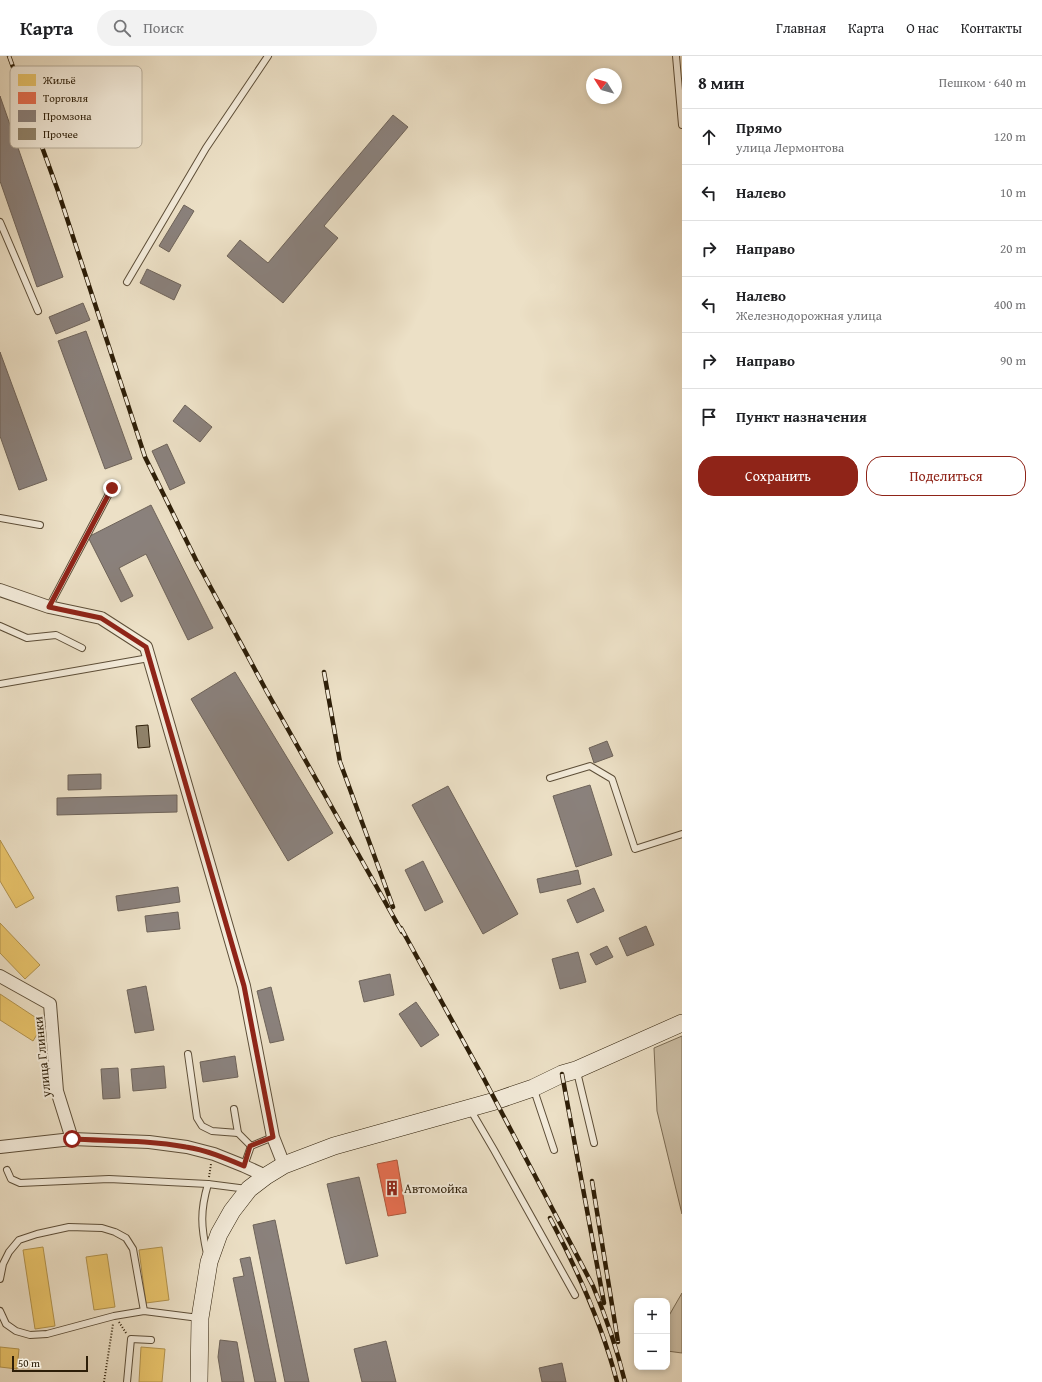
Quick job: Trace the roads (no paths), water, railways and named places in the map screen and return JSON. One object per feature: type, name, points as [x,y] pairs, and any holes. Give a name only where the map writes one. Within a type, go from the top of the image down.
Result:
[{"type":"main road","points":[[199,1382],[200,1318],[209,1262],[219,1234],[232,1211],[249,1189],[266,1176],[284,1166],[334,1146],[469,1108],[533,1088],[562,1074],[576,1070],[682,1023]]},
{"type":"street","points":[[0,590],[49,607],[101,618],[146,647],[244,986],[273,1137],[284,1166]]},
{"type":"street","name":"улица Глинки","points":[[0,976],[50,1004],[57,1091],[72,1139]]},
{"type":"street","points":[[0,1147],[72,1139],[149,1142],[187,1147],[214,1154],[266,1176]]},
{"type":"lane","points":[[127,282],[206,148],[268,56]]},
{"type":"lane","points":[[676,56],[682,124]]},
{"type":"lane","points":[[0,222],[38,311]]},
{"type":"lane","points":[[49,607],[112,488]]},
{"type":"lane","points":[[0,518],[40,525]]},
{"type":"lane","points":[[0,626],[27,638],[56,635],[82,648]]},
{"type":"lane","points":[[0,684],[149,658]]},
{"type":"lane","points":[[550,778],[590,766],[612,779],[635,849],[682,834]]},
{"type":"lane","points":[[188,1054],[197,1118],[202,1126],[212,1131],[238,1133]]},
{"type":"lane","points":[[576,1070],[594,1143]]},
{"type":"lane","points":[[533,1088],[554,1150]]},
{"type":"lane","points":[[469,1108],[575,1295]]},
{"type":"lane","points":[[234,1109],[238,1133],[250,1146]]},
{"type":"lane","points":[[250,1146],[273,1137]]},
{"type":"lane","points":[[244,1166],[250,1146]]},
{"type":"lane","points":[[7,1170],[11,1179],[20,1182],[109,1179],[208,1184],[249,1189]]},
{"type":"lane","points":[[208,1184],[203,1200],[201,1219],[203,1238],[209,1262]]},
{"type":"lane","points":[[0,1279],[3,1264],[9,1252],[19,1240],[37,1234],[70,1228],[102,1228],[115,1232],[126,1238],[133,1249],[144,1310]]},
{"type":"lane","points":[[0,1311],[6,1324],[16,1331],[30,1335],[47,1334],[114,1316],[144,1310],[200,1318]]},
{"type":"lane","points":[[127,1382],[131,1339],[152,1340]]},
{"type":"railway","points":[[9,56],[13,66]]},
{"type":"railway","points":[[42,148],[58,191],[145,457],[197,562],[267,692],[402,932]]},
{"type":"railway","points":[[324,672],[340,762],[393,907]]},
{"type":"railway","points":[[401,928],[483,1077],[593,1286],[611,1333],[625,1382]]},
{"type":"railway","points":[[562,1074],[604,1303]]},
{"type":"railway","points":[[592,1181],[618,1342]]},
{"type":"railway","points":[[550,1218],[570,1258],[597,1319],[617,1382]]},
{"type":"place","name":"Автомойка","points":[[392,1188]]}]
